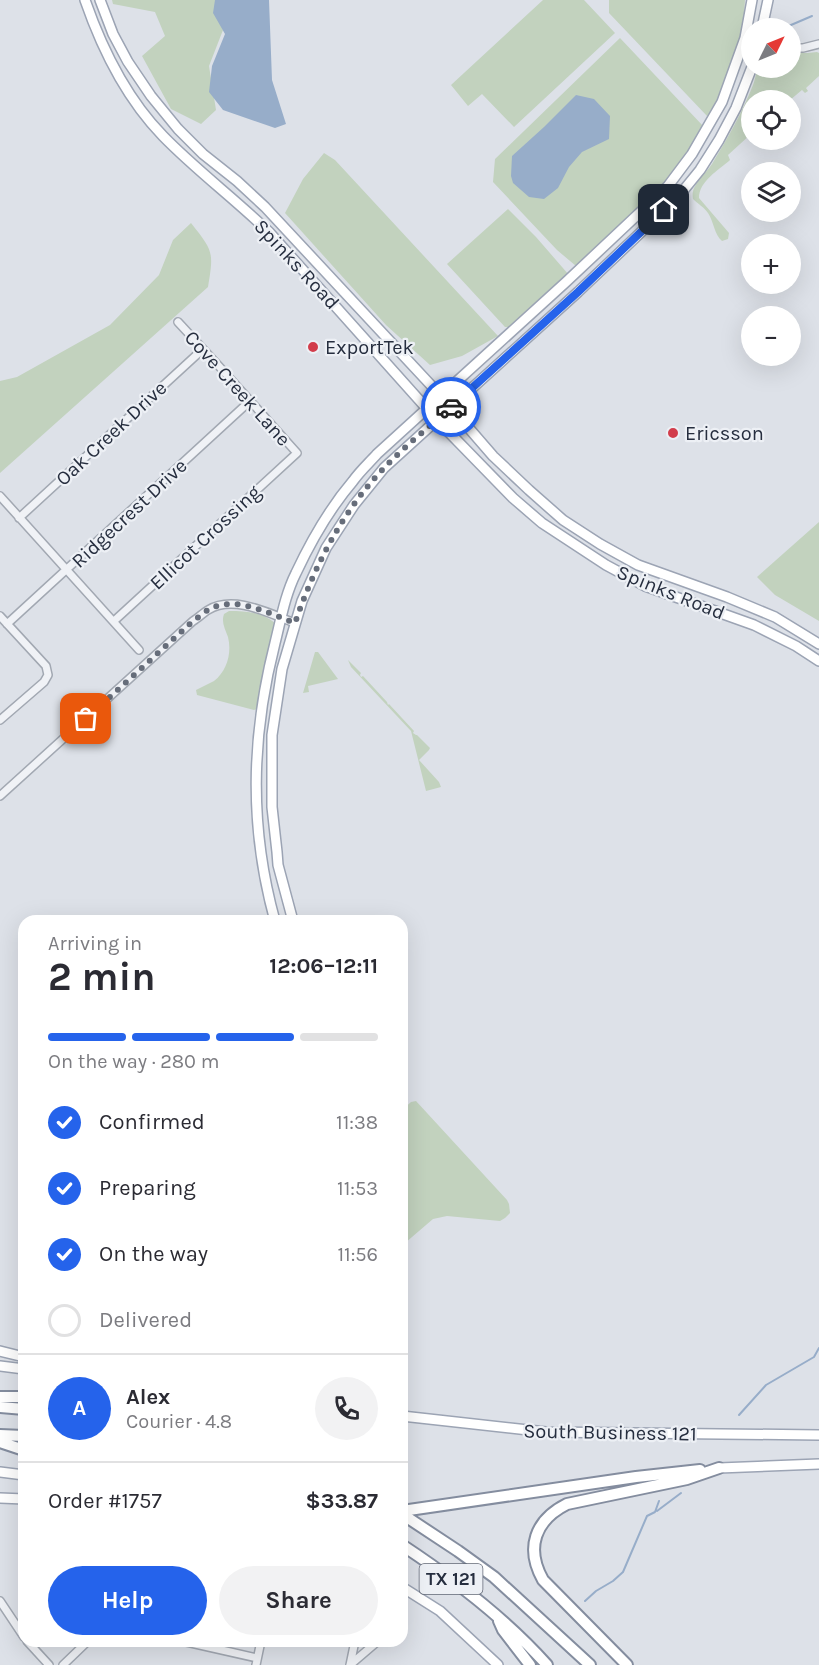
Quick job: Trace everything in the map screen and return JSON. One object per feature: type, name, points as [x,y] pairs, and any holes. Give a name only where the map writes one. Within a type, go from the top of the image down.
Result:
[{"type":"highway","points":[[0,1397],[18,1397]]},
{"type":"highway","points":[[0,1407],[18,1408]]},
{"type":"highway","points":[[0,1435],[18,1436]]},
{"type":"highway","points":[[0,1442],[18,1448]]},
{"type":"highway","points":[[408,1512],[636,1477],[719,1468]]},
{"type":"highway","points":[[627,1665],[543,1580],[537,1569],[534,1555],[534,1543],[538,1531],[546,1519],[567,1504],[687,1479],[719,1468]]},
{"type":"highway","name":"TX 121","points":[[408,1517],[494,1577],[566,1644]]},
{"type":"highway","name":"TX 121","points":[[408,1549],[456,1582],[497,1615]]},
{"type":"highway","points":[[497,1615],[503,1630],[530,1665]]},
{"type":"highway","points":[[497,1615],[547,1665]]},
{"type":"highway","points":[[566,1644],[583,1665]]},
{"type":"highway","points":[[566,1644],[590,1665]]},
{"type":"main road","name":"Spinks Road","points":[[85,0],[94,26],[112,64],[137,106],[161,134],[269,232],[437,420],[513,498],[551,529],[606,565],[645,586],[754,625],[796,646],[819,661]]},
{"type":"main road","name":"Spinks Road","points":[[100,0],[113,34],[128,62],[151,96],[178,129],[203,154],[265,207],[441,396],[493,456],[529,490],[563,520],[638,565],[775,617],[819,644]]},
{"type":"main road","points":[[750,18],[752,0]]},
{"type":"main road","points":[[764,18],[768,0]]},
{"type":"main road","points":[[274,915],[259,840],[257,748],[262,703],[285,600],[312,540],[352,481],[376,456],[668,186],[692,154],[723,102],[741,57]]},
{"type":"main road","points":[[291,915],[278,865],[272,807],[272,735],[282,669],[295,623],[306,591],[326,548],[354,505],[384,468],[678,197],[700,170],[719,140],[736,108],[748,78]]},
{"type":"main road","points":[[668,186],[678,197]]},
{"type":"main road","points":[[301,268],[313,257]]},
{"type":"main road","points":[[574,275],[584,286]]},
{"type":"main road","points":[[703,607],[708,591]]},
{"type":"main road","points":[[257,809],[272,807]]},
{"type":"main road","points":[[0,1351],[18,1356]]},
{"type":"main road","points":[[0,1366],[18,1368]]},
{"type":"main road","name":"South Business 121","points":[[408,1417],[546,1432],[819,1435]]},
{"type":"main road","points":[[719,1468],[819,1464]]},
{"type":"main road","points":[[0,1472],[18,1474]]},
{"type":"main road","points":[[0,1497],[18,1498]]},
{"type":"main road","points":[[408,1591],[440,1611],[492,1663]]},
{"type":"street","points":[[801,48],[819,44]]},
{"type":"street","name":"Cove Creek Lane","points":[[178,322],[297,453]]},
{"type":"street","name":"Oak Creek Drive","points":[[19,518],[203,349]]},
{"type":"street","name":"Ridgecrest Drive","points":[[8,624],[250,401]]},
{"type":"street","name":"Ellicot Crossing","points":[[114,621],[297,453]]},
{"type":"street","points":[[0,496],[138,650]]},
{"type":"street","points":[[0,796],[210,608],[233,603],[255,608],[295,623]]},
{"type":"street","points":[[0,616],[46,666],[48,675],[44,682],[0,720]]},
{"type":"street","points":[[0,1601],[18,1628]]},
{"type":"street","points":[[32,1647],[49,1665]]},
{"type":"street","points":[[63,1665],[82,1647]]},
{"type":"street","points":[[204,1647],[256,1661]]},
{"type":"street","points":[[350,1665],[354,1647]]},
{"type":"street","points":[[350,1665],[371,1647]]},
{"type":"green space","points":[[112,0],[215,0],[223,30],[209,66],[216,110],[201,124],[171,109],[142,56],[165,36],[155,12],[113,4]]},
{"type":"green space","points":[[543,0],[584,0],[615,33],[514,127],[482,94],[468,106],[451,85]]},
{"type":"green space","points":[[609,0],[745,0],[744,18],[741,18],[741,36],[718,106],[707,116],[609,13]]},
{"type":"green space","points":[[620,38],[704,127],[687,158],[654,194],[576,266],[557,250],[493,182],[495,159]]},
{"type":"green space","points":[[801,53],[819,53],[819,76],[806,88],[808,91],[805,93],[802,90],[751,90],[755,78],[801,78]]},
{"type":"green space","points":[[741,112],[741,143],[728,155],[730,160],[710,176],[702,186],[699,198],[729,233],[728,239],[722,241],[708,213],[693,199],[693,194],[696,185],[712,164]]},
{"type":"green space","points":[[324,153],[335,160],[498,336],[462,356],[430,365],[386,325],[285,213],[303,179]]},
{"type":"green space","points":[[508,209],[569,275],[509,327],[505,327],[447,264]]},
{"type":"green space","points":[[191,223],[210,252],[208,287],[0,473],[0,381],[17,377],[110,325],[159,275],[173,240]]},
{"type":"green space","points":[[819,522],[819,621],[775,595],[757,577]]},
{"type":"green space","points":[[229,611],[265,616],[275,623],[257,709],[254,710],[197,695],[196,690],[214,681],[222,672],[227,661],[229,643],[223,620],[224,614]]},
{"type":"green space","points":[[315,652],[318,652],[338,679],[308,686],[309,692],[303,693]]},
{"type":"green space","points":[[348,660],[361,673],[361,677],[363,676],[414,731],[413,733],[430,748],[419,760],[441,787],[426,791],[411,731],[351,667]]},
{"type":"green space","points":[[416,1101],[507,1200],[510,1213],[505,1218],[500,1221],[447,1216],[433,1219],[408,1240],[408,1105]]},
{"type":"water","points":[[215,0],[269,0],[272,80],[286,124],[275,128],[223,110],[209,92],[212,66],[225,34],[213,13]]},
{"type":"water","points":[[576,95],[594,99],[610,116],[609,139],[582,152],[569,167],[558,188],[544,199],[529,197],[513,183],[512,156]]},
{"type":"waterway","points":[[801,21],[812,16]]},
{"type":"waterway","points":[[739,1415],[766,1385],[814,1357],[819,1348]]},
{"type":"waterway","points":[[657,1511],[681,1493]]},
{"type":"waterway","points":[[585,1601],[623,1572],[647,1516],[655,1512],[659,1501]]},
{"type":"way so far","points":[[86,719],[210,608],[233,603],[255,608],[295,623],[314,572],[326,548],[354,505],[384,468],[451,407]]},
{"type":"place","name":"ExportTek","points":[[313,347]]},
{"type":"place","name":"Ericsson","points":[[673,433]]},
{"type":"route","points":[[451,407],[578,292],[664,210]]}]
